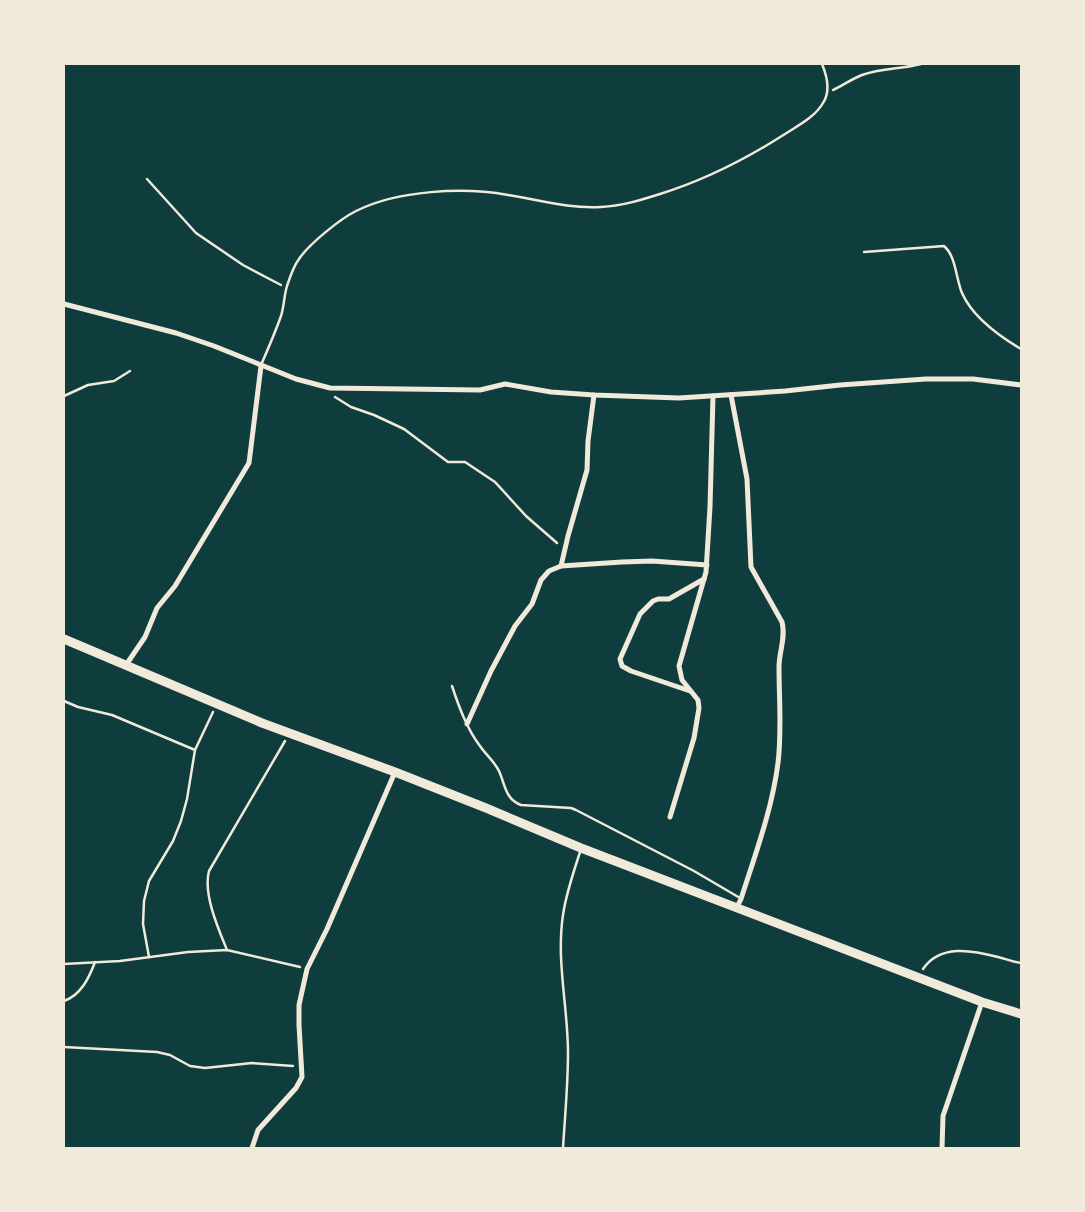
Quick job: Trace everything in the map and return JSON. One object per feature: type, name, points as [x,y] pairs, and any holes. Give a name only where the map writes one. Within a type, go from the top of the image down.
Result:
[{"type":"highway","points":[[64,639],[217,704],[395,772],[582,848],[739,903],[917,977],[982,1002],[1021,1014]]},
{"type":"street","points":[[64,304],[176,333],[214,346],[296,380],[330,388],[480,390],[505,384],[551,392],[679,398],[926,379],[973,379],[1021,385]]},
{"type":"street","points":[[126,665],[145,637],[157,608],[175,586],[249,463],[261,366]]},
{"type":"street","points":[[561,566],[587,470],[588,441],[594,395]]},
{"type":"street","points":[[731,395],[747,480],[752,567],[782,622],[784,630],[779,665],[778,762],[764,826],[739,903]]},
{"type":"street","points":[[670,817],[694,738],[699,703],[682,680],[679,666],[707,565],[713,396]]},
{"type":"street","points":[[467,724],[491,671],[515,626],[532,604],[541,580],[549,571],[561,566],[637,561],[707,565]]},
{"type":"street","points":[[690,691],[631,671],[622,666],[620,659],[636,621],[653,601],[669,598],[704,578]]},
{"type":"street","points":[[252,1148],[258,1130],[300,1082],[302,1077],[298,1025],[299,1005],[307,968],[327,929],[395,772]]},
{"type":"street","points":[[942,1148],[943,1116],[982,1002]]},
{"type":"lane","points":[[261,366],[282,314],[286,288],[298,260],[335,225],[357,210],[388,198],[402,195],[468,190],[506,194],[567,206],[601,208],[621,205],[675,189],[722,170],[777,139],[811,117],[825,102],[828,93],[827,76],[822,64]]},
{"type":"lane","points":[[64,396],[88,385],[114,381],[130,371]]},
{"type":"lane","points":[[452,686],[467,724],[480,746],[493,761],[508,795],[516,803],[576,810],[694,871],[739,903]]},
{"type":"lane","points":[[563,1148],[568,1052],[563,987],[562,915],[582,848]]},
{"type":"path","points":[[828,93],[863,75],[919,64]]},
{"type":"path","points":[[147,179],[196,233],[244,266],[286,288]]},
{"type":"path","points":[[864,252],[944,246],[950,255],[966,301],[980,319],[1021,349]]},
{"type":"path","points":[[334,396],[351,407],[374,415],[404,430],[448,462],[465,462],[495,482],[526,516],[564,550]]},
{"type":"path","points":[[64,701],[78,707],[112,715],[194,750]]},
{"type":"path","points":[[149,956],[143,924],[144,901],[150,882],[173,842],[181,821],[187,799],[194,750],[217,704]]},
{"type":"path","points":[[227,950],[216,922],[208,887],[207,878],[209,871],[290,733]]},
{"type":"path","points":[[64,964],[120,961],[149,956],[227,950],[307,968]]},
{"type":"path","points":[[917,977],[928,962],[949,951],[958,950],[984,954],[1021,963]]},
{"type":"path","points":[[64,1001],[71,998],[88,980],[95,962]]},
{"type":"path","points":[[64,1047],[157,1052],[170,1055],[190,1066],[205,1068],[252,1063],[302,1067]]}]
